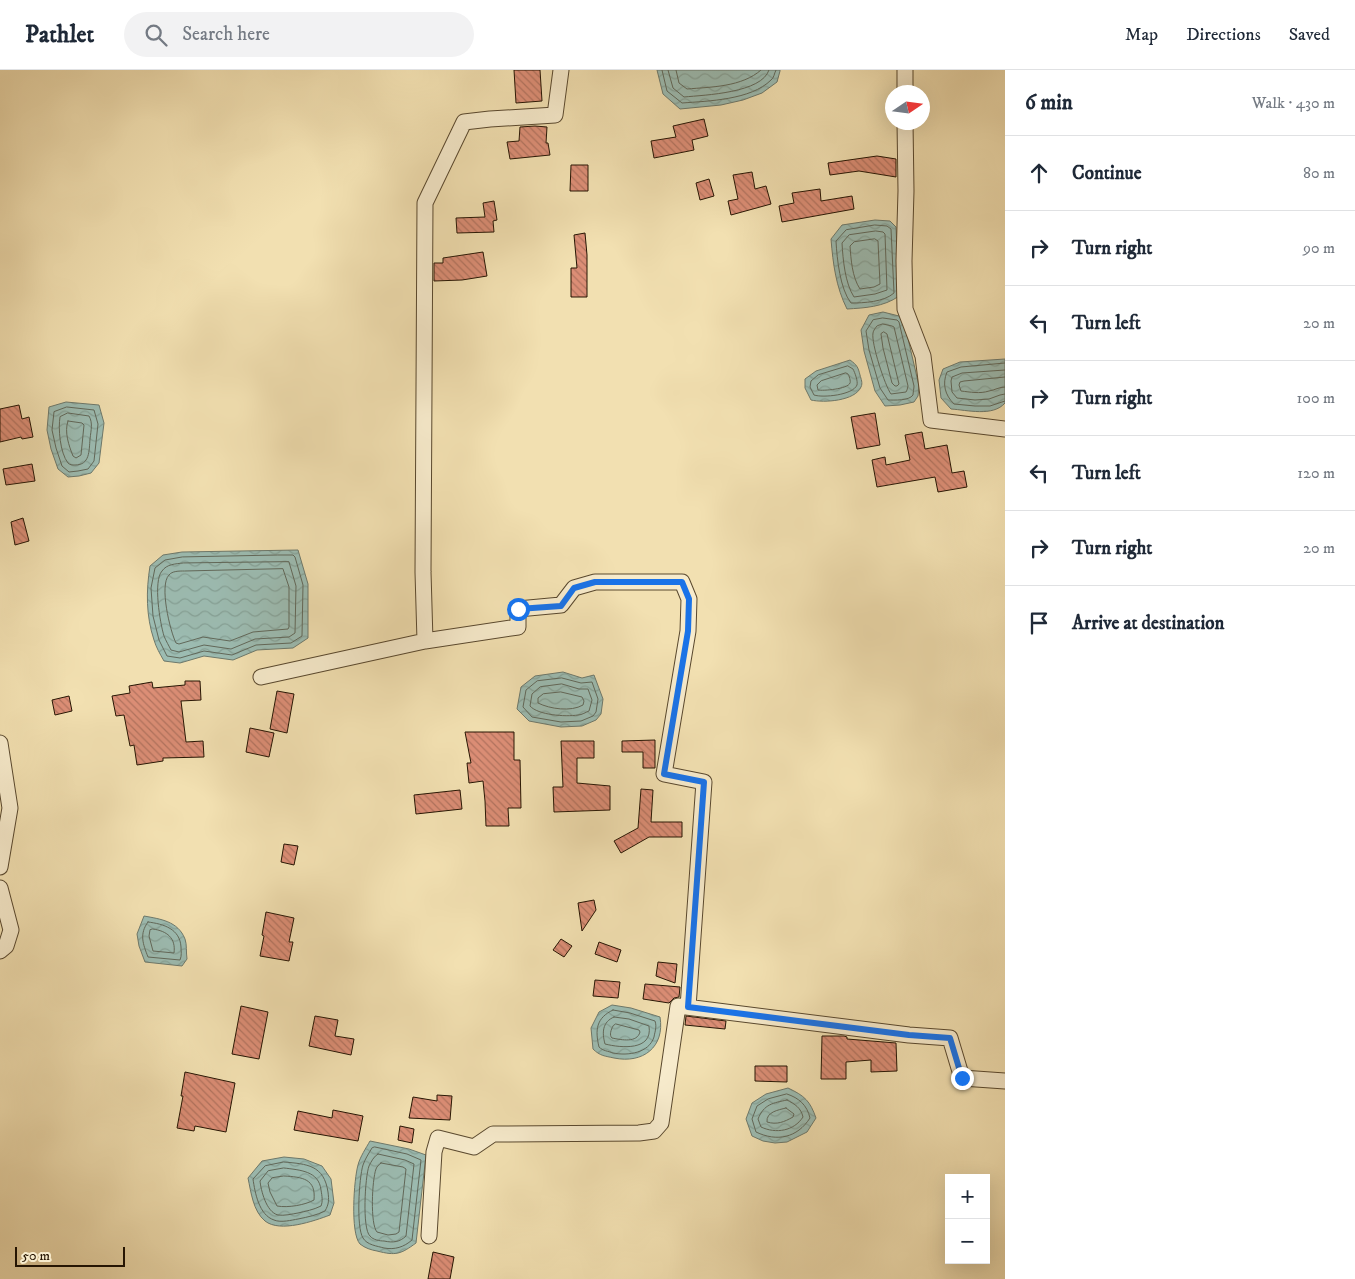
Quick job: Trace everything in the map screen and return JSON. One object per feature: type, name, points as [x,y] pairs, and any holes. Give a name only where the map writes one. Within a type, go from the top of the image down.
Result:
[{"type":"street","points":[[425,641],[423,572],[425,203],[464,122],[490,118],[555,115],[561,70]]},
{"type":"street","points":[[905,70],[905,85]]},
{"type":"street","points":[[905,130],[905,309],[923,356],[931,420],[1005,428]]},
{"type":"street","points":[[261,677],[425,641],[518,627],[518,609],[561,606],[574,588],[595,582],[682,582],[689,599],[688,631],[664,774],[704,782],[688,1007]]},
{"type":"street","points":[[0,742],[10,808],[0,867]]},
{"type":"street","points":[[0,888],[11,930],[6,946],[0,951]]},
{"type":"street","points":[[428,1236],[434,1152],[438,1138],[474,1147],[493,1134],[639,1133],[654,1131],[661,1123],[678,1006],[909,1035],[950,1038],[962,1078],[1005,1081]]},
{"type":"water","points":[[657,70],[780,71],[777,82],[762,93],[721,105],[680,109],[663,94]]},
{"type":"water","points":[[875,220],[890,221],[896,227],[899,296],[880,305],[847,309],[836,275],[831,239],[842,225]]},
{"type":"water","points":[[883,312],[903,317],[919,386],[918,396],[914,402],[885,406],[875,391],[864,351],[861,330],[869,315]]},
{"type":"water","points":[[1005,359],[1005,403],[1000,407],[980,412],[951,409],[941,398],[939,380],[943,369],[960,362]]},
{"type":"water","points":[[850,360],[857,366],[862,382],[858,392],[839,400],[811,400],[805,388],[805,379],[816,371]]},
{"type":"water","points":[[66,402],[99,405],[104,423],[99,463],[91,473],[68,477],[58,469],[47,430],[49,407]]},
{"type":"water","points":[[298,550],[308,584],[308,638],[293,648],[257,650],[233,660],[204,656],[180,663],[164,661],[151,631],[147,594],[150,566],[163,555],[182,552]]},
{"type":"water","points":[[563,672],[582,678],[594,675],[603,699],[601,714],[596,720],[582,726],[561,727],[529,721],[517,709],[521,687],[535,676]]},
{"type":"water","points":[[144,916],[168,922],[182,933],[186,941],[187,959],[182,966],[145,962],[137,934]]},
{"type":"water","points":[[612,1005],[631,1008],[660,1017],[661,1028],[659,1037],[650,1051],[643,1056],[625,1059],[614,1058],[598,1053],[593,1049],[591,1028],[599,1012]]},
{"type":"water","points":[[788,1088],[806,1100],[814,1112],[816,1118],[807,1132],[787,1142],[775,1143],[763,1141],[752,1136],[746,1119],[752,1103],[766,1094]]},
{"type":"water","points":[[370,1141],[409,1149],[426,1155],[416,1243],[398,1253],[368,1249],[360,1244],[357,1238],[354,1218],[354,1193],[358,1165]]},
{"type":"water","points":[[284,1157],[304,1159],[322,1166],[331,1179],[334,1203],[330,1215],[306,1223],[288,1226],[271,1224],[261,1217],[253,1201],[248,1178],[262,1161]]},
{"type":"building","points":[[514,70],[540,70],[542,101],[516,103]]},
{"type":"building","points":[[704,119],[708,136],[692,140],[694,150],[654,158],[651,141],[676,137],[673,126]]},
{"type":"building","points":[[520,127],[547,127],[546,143],[548,143],[550,155],[510,159],[507,142],[519,141]]},
{"type":"building","points":[[877,156],[896,159],[896,177],[859,171],[830,175],[828,163]]},
{"type":"building","points":[[571,165],[588,165],[588,191],[570,191]]},
{"type":"building","points":[[752,172],[755,189],[766,186],[771,204],[731,215],[728,201],[738,199],[733,175]]},
{"type":"building","points":[[709,179],[714,196],[700,200],[696,183]]},
{"type":"building","points":[[820,189],[821,201],[852,196],[854,209],[782,222],[779,206],[794,203],[792,193]]},
{"type":"building","points":[[494,201],[497,220],[493,221],[494,232],[457,233],[456,218],[485,217],[483,203]]},
{"type":"building","points":[[585,233],[587,297],[571,297],[571,268],[577,268],[574,235]]},
{"type":"building","points":[[483,252],[487,276],[462,280],[434,281],[434,263],[443,263],[443,258]]},
{"type":"building","points":[[19,405],[22,419],[29,417],[33,437],[22,439],[21,437],[0,442],[0,409]]},
{"type":"building","points":[[875,413],[880,445],[857,449],[851,417]]},
{"type":"building","points":[[922,432],[925,449],[947,445],[952,473],[964,471],[967,487],[938,492],[935,477],[877,487],[872,460],[885,457],[886,465],[910,460],[905,435]]},
{"type":"building","points":[[32,464],[35,481],[6,485],[3,469]]},
{"type":"building","points":[[23,518],[29,541],[15,545],[11,522]]},
{"type":"building","points":[[185,681],[200,681],[201,700],[181,701],[186,742],[203,741],[204,757],[163,758],[163,761],[137,765],[134,745],[130,746],[124,715],[116,716],[112,696],[130,693],[129,686],[152,682],[153,688],[185,685]]},
{"type":"building","points":[[277,691],[294,694],[287,733],[270,729]]},
{"type":"building","points":[[69,696],[72,711],[55,715],[52,700]]},
{"type":"building","points":[[250,728],[274,733],[269,757],[246,752]]},
{"type":"building","points":[[465,732],[514,732],[514,760],[520,760],[521,808],[508,808],[509,826],[486,826],[483,781],[469,783],[467,763],[471,763]]},
{"type":"building","points":[[655,740],[655,768],[643,768],[643,752],[622,752],[622,741]]},
{"type":"building","points":[[561,741],[594,741],[594,758],[577,758],[577,783],[610,786],[610,810],[554,812],[553,787],[563,787]]},
{"type":"building","points":[[641,789],[653,790],[651,822],[682,822],[682,837],[649,837],[621,853],[614,841],[638,828]]},
{"type":"building","points":[[460,790],[462,809],[416,814],[414,795]]},
{"type":"building","points":[[284,844],[298,846],[294,865],[281,862]]},
{"type":"building","points":[[594,900],[596,910],[582,931],[578,903]]},
{"type":"building","points":[[266,912],[294,918],[289,942],[293,942],[289,961],[260,956]]},
{"type":"building","points":[[561,939],[572,946],[564,957],[553,950]]},
{"type":"building","points":[[599,942],[621,950],[617,962],[595,954]]},
{"type":"building","points":[[658,962],[677,964],[675,983],[656,976]]},
{"type":"building","points":[[595,980],[620,982],[618,998],[593,996]]},
{"type":"building","points":[[645,984],[680,987],[679,997],[674,998],[669,1003],[643,999]]},
{"type":"building","points":[[241,1006],[268,1012],[259,1059],[232,1054]]},
{"type":"building","points":[[315,1016],[338,1020],[335,1036],[354,1039],[351,1055],[309,1046]]},
{"type":"building","points":[[686,1016],[726,1021],[725,1029],[685,1025]]},
{"type":"building","points":[[822,1036],[844,1036],[847,1039],[896,1043],[897,1071],[871,1072],[871,1060],[846,1062],[846,1079],[821,1079]]},
{"type":"building","points":[[755,1066],[787,1066],[787,1082],[755,1081]]},
{"type":"building","points":[[185,1072],[235,1083],[226,1132],[195,1126],[194,1131],[177,1128]]},
{"type":"building","points":[[437,1095],[452,1096],[450,1120],[409,1118],[413,1097],[437,1101]]},
{"type":"building","points":[[333,1110],[363,1116],[358,1141],[294,1130],[298,1111],[332,1118]]},
{"type":"building","points":[[400,1126],[414,1129],[412,1143],[398,1140]]},
{"type":"building","points":[[433,1252],[454,1257],[450,1279],[428,1279]]},
{"type":"route","points":[[518,609],[561,606],[574,588],[595,582],[682,582],[689,599],[688,631],[664,774],[704,782],[688,1007],[909,1035],[950,1038],[962,1078]]}]
